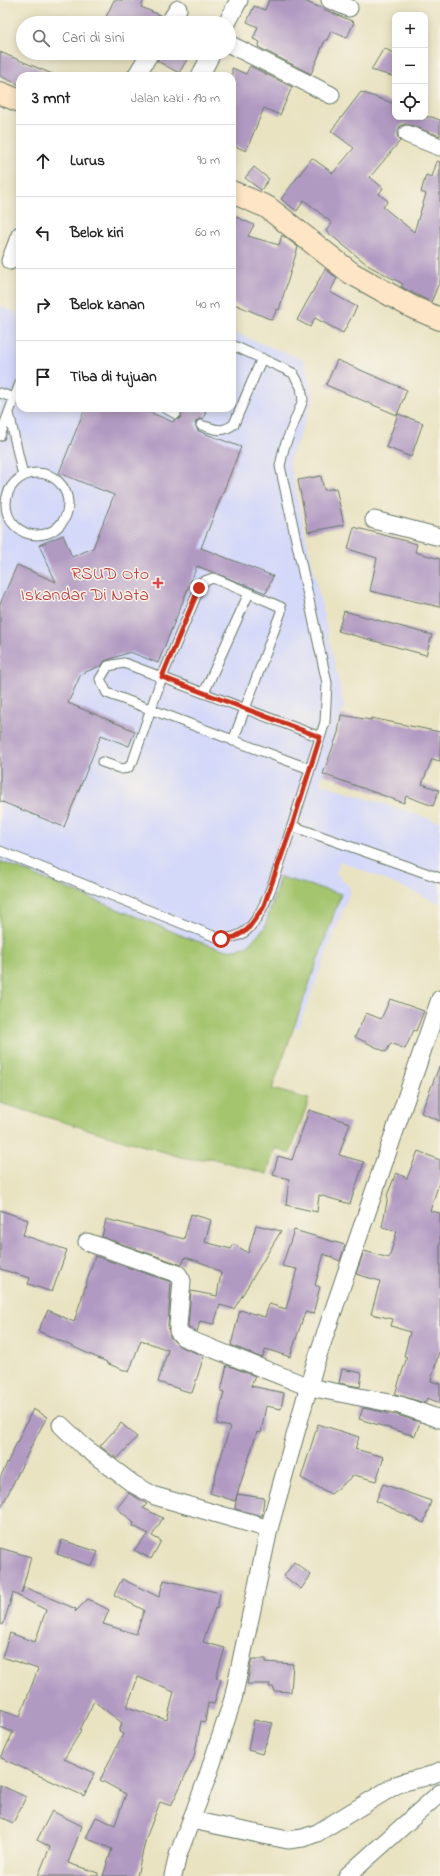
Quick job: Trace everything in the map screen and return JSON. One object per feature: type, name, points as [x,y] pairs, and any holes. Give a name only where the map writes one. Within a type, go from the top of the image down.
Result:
[{"type":"street","points":[[231,16],[239,0]]},
{"type":"street","points":[[330,0],[349,8]]},
{"type":"street","points":[[236,48],[331,95]]},
{"type":"street","points":[[138,72],[146,60]]},
{"type":"street","points":[[202,72],[208,60]]},
{"type":"street","points":[[0,93],[16,99]]},
{"type":"street","points":[[408,134],[440,147]]},
{"type":"street","points":[[236,194],[267,207],[351,272],[412,307],[440,319]]},
{"type":"street","points":[[10,261],[16,245]]},
{"type":"street","points":[[374,520],[440,538]]},
{"type":"street","points":[[173,1876],[178,1855],[207,1778],[233,1699],[269,1529],[315,1364],[440,999]]},
{"type":"street","points":[[87,1242],[178,1274],[182,1281],[178,1331],[183,1337],[309,1387],[400,1405],[440,1419]]},
{"type":"street","points":[[61,1425],[83,1446],[133,1484],[155,1496],[269,1529]]},
{"type":"street","points":[[191,1820],[288,1840],[304,1838],[317,1833],[396,1785],[409,1780],[433,1776],[440,1771]]},
{"type":"street","points":[[347,1876],[440,1793]]},
{"type":"lane","points":[[0,851],[221,939],[235,937],[247,930],[263,908],[292,826],[325,722],[328,683],[280,466],[284,448],[302,400],[301,387],[293,373],[236,347]]},
{"type":"lane","points":[[201,425],[220,431],[228,429],[234,424],[262,358]]},
{"type":"lane","points":[[0,393],[14,398]]},
{"type":"lane","points":[[0,436],[16,393]]},
{"type":"lane","points":[[0,409],[9,413]]},
{"type":"lane","points":[[172,412],[176,414]]},
{"type":"lane","points":[[9,413],[23,476]]},
{"type":"lane","points":[[34,473],[45,474],[55,478],[62,485],[67,495],[69,506],[66,516],[60,525],[52,532],[42,535],[32,535],[22,532],[14,526],[8,518],[5,509],[9,489],[15,481],[23,476],[34,473]]},
{"type":"lane","points":[[102,762],[122,769],[128,768],[133,761],[162,677],[202,582],[213,578],[281,607],[282,610],[233,741]]},
{"type":"lane","points":[[204,693],[249,593]]},
{"type":"lane","points":[[310,769],[107,693],[100,679],[108,666],[124,663],[245,710],[320,737]]},
{"type":"lane","points":[[292,826],[440,878]]},
{"type":"shaded area","name":"RSUD Oto Iskandar Di Nata","points":[[0,306],[16,312],[16,412],[236,412],[236,334],[304,360],[314,399],[289,461],[344,705],[320,783],[440,822],[440,903],[340,861],[336,873],[351,889],[298,1029],[0,908]]},
{"type":"green space","points":[[0,861],[193,940],[227,950],[246,947],[265,927],[280,877],[341,894],[272,1089],[309,1099],[290,1154],[275,1148],[267,1174],[211,1158],[191,1160],[0,1103]]},
{"type":"building","points":[[114,0],[144,0],[141,7],[162,16],[106,16]]},
{"type":"building","points":[[269,0],[302,0],[354,22],[347,38],[331,31],[327,40],[325,40],[311,74],[258,47],[260,42],[253,39],[258,27],[247,22],[254,6],[265,10]]},
{"type":"building","points":[[384,48],[392,52],[392,76],[371,70]]},
{"type":"building","points":[[0,52],[48,72],[16,72],[16,83],[0,76]]},
{"type":"building","points":[[157,60],[187,60],[180,72]]},
{"type":"building","points":[[250,66],[292,87],[280,115],[264,108],[246,151],[236,147],[236,72],[232,72],[232,68],[246,74]]},
{"type":"building","points":[[361,92],[392,103],[392,120],[428,120],[428,117],[432,117],[440,120],[440,136],[410,125],[405,124],[400,126],[397,135],[400,141],[370,177],[383,188],[379,194],[388,201],[383,207],[414,232],[426,194],[421,192],[426,175],[432,177],[437,161],[440,162],[440,281],[431,302],[401,287],[403,284],[369,266],[326,231],[332,223],[304,200],[297,211],[281,199],[312,158],[333,173],[354,148],[331,131]]},
{"type":"building","points":[[254,167],[269,179],[261,190],[245,178]]},
{"type":"building","points":[[236,217],[254,225],[248,236],[279,245],[282,235],[298,247],[279,310],[277,309],[272,320],[236,305]]},
{"type":"building","points":[[325,269],[337,278],[330,292],[357,307],[343,333],[315,318],[310,327],[297,320]]},
{"type":"building","points":[[337,360],[407,390],[397,415],[326,385]]},
{"type":"building","points":[[83,412],[149,412],[173,422],[181,417],[181,412],[206,412],[203,419],[199,419],[195,423],[198,431],[241,447],[201,548],[273,576],[266,593],[197,566],[158,663],[130,652],[105,661],[102,665],[81,674],[68,703],[135,731],[129,746],[101,735],[64,827],[0,801],[0,604],[17,565],[56,582],[39,545],[63,535],[72,557],[93,548],[114,495],[59,473]]},
{"type":"building","points":[[398,414],[423,423],[411,457],[386,447]]},
{"type":"building","points":[[321,476],[324,490],[336,488],[344,525],[308,532],[298,480]]},
{"type":"building","points":[[354,527],[417,544],[415,552],[440,559],[440,607],[370,591],[377,558],[348,549]]},
{"type":"building","points":[[344,611],[432,635],[426,655],[338,631]]},
{"type":"building","points":[[341,715],[371,720],[371,718],[440,732],[440,761],[432,759],[422,784],[439,790],[433,806],[406,796],[404,803],[323,774],[338,733]]},
{"type":"building","points":[[390,999],[424,1011],[416,1031],[414,1030],[405,1049],[391,1043],[386,1052],[355,1037],[366,1013],[381,1019]]},
{"type":"building","points":[[440,1067],[440,1121],[421,1113]]},
{"type":"building","points":[[309,1110],[350,1123],[339,1155],[364,1162],[350,1204],[319,1195],[317,1212],[286,1205],[289,1179],[273,1175],[278,1156],[292,1160]]},
{"type":"building","points":[[418,1151],[440,1160],[440,1180],[430,1211],[440,1213],[440,1348],[431,1381],[440,1384],[440,1403],[427,1398],[425,1403],[395,1394],[407,1357],[404,1356],[410,1332],[391,1326],[393,1319],[371,1314],[380,1281],[356,1274],[364,1251],[389,1258],[397,1231],[382,1227],[387,1196],[396,1173],[407,1178]]},
{"type":"building","points":[[0,1210],[28,1220],[23,1235],[67,1250],[52,1292],[28,1284],[30,1278],[0,1269]]},
{"type":"building","points":[[191,1214],[211,1220],[205,1242],[231,1249],[234,1244],[248,1253],[256,1225],[281,1231],[234,1309],[220,1305],[214,1324],[200,1321],[197,1332],[188,1327],[191,1291],[217,1296],[221,1273],[208,1265],[185,1257],[182,1265],[102,1237],[106,1219],[184,1239]]},
{"type":"building","points":[[294,1230],[345,1245],[340,1261],[324,1254],[315,1285],[320,1287],[313,1314],[305,1312],[290,1357],[266,1349],[262,1358],[231,1345],[240,1310],[265,1317],[269,1304],[286,1309],[297,1269],[282,1266]]},
{"type":"building","points":[[95,1256],[171,1282],[168,1325],[170,1337],[179,1346],[204,1356],[192,1393],[158,1382],[168,1350],[141,1340],[129,1372],[106,1363],[107,1362],[38,1331],[48,1310],[74,1322]]},
{"type":"building","points":[[227,1365],[255,1376],[251,1386],[284,1393],[281,1409],[266,1406],[261,1433],[257,1432],[235,1501],[210,1493],[230,1427],[217,1424],[224,1392],[221,1391]]},
{"type":"building","points":[[342,1369],[362,1373],[360,1387],[339,1383]]},
{"type":"building","points":[[363,1408],[397,1415],[420,1422],[415,1436],[359,1419]]},
{"type":"building","points":[[33,1409],[47,1417],[0,1510],[0,1478]]},
{"type":"building","points":[[121,1423],[137,1437],[117,1459],[100,1446]]},
{"type":"building","points":[[318,1424],[359,1437],[355,1449],[384,1457],[376,1481],[354,1475],[331,1494],[301,1478]]},
{"type":"building","points":[[383,1484],[431,1501],[424,1523],[376,1501]]},
{"type":"building","points":[[129,1493],[147,1504],[143,1508],[163,1518],[152,1536],[161,1541],[151,1559],[134,1550],[149,1534],[133,1526],[134,1523],[117,1508]]},
{"type":"building","points":[[237,1494],[264,1498],[262,1516],[235,1509]]},
{"type":"building","points":[[62,1540],[98,1552],[92,1566],[57,1554]]},
{"type":"building","points":[[0,1548],[31,1557],[21,1594],[24,1587],[76,1609],[75,1612],[88,1599],[109,1610],[103,1624],[136,1634],[144,1610],[114,1595],[122,1579],[159,1597],[164,1580],[220,1593],[217,1609],[215,1608],[203,1642],[225,1648],[216,1678],[221,1679],[214,1704],[208,1703],[205,1722],[201,1721],[194,1757],[171,1806],[160,1802],[146,1838],[137,1876],[103,1876],[112,1849],[86,1838],[96,1817],[115,1825],[126,1794],[100,1780],[123,1734],[119,1732],[122,1723],[94,1701],[80,1730],[81,1731],[64,1759],[95,1773],[84,1796],[1,1758],[13,1732],[0,1727],[0,1709],[20,1716],[38,1669],[2,1657],[10,1633],[35,1642],[46,1610],[13,1593],[3,1625],[0,1624]],"holes":[[[138,1677],[174,1692],[167,1720],[127,1707]]]},
{"type":"building","points":[[294,1562],[311,1575],[301,1589],[284,1576]]},
{"type":"building","points":[[252,1659],[266,1659],[266,1662],[293,1664],[291,1692],[273,1691],[274,1687],[269,1687],[270,1684],[247,1684]]},
{"type":"building","points":[[254,1720],[273,1723],[262,1754],[248,1750]]},
{"type":"building","points":[[0,1785],[26,1797],[13,1823],[0,1817]]},
{"type":"building","points":[[52,1811],[82,1826],[68,1863],[98,1873],[98,1876],[38,1876],[50,1847],[37,1840]]},
{"type":"place","name":"RSUD Oto Iskandar Di Nata","points":[[158,583]]},
{"type":"route","points":[[199,588],[162,677],[245,710],[320,737],[292,826],[263,908],[247,930],[235,937],[221,939]]}]
